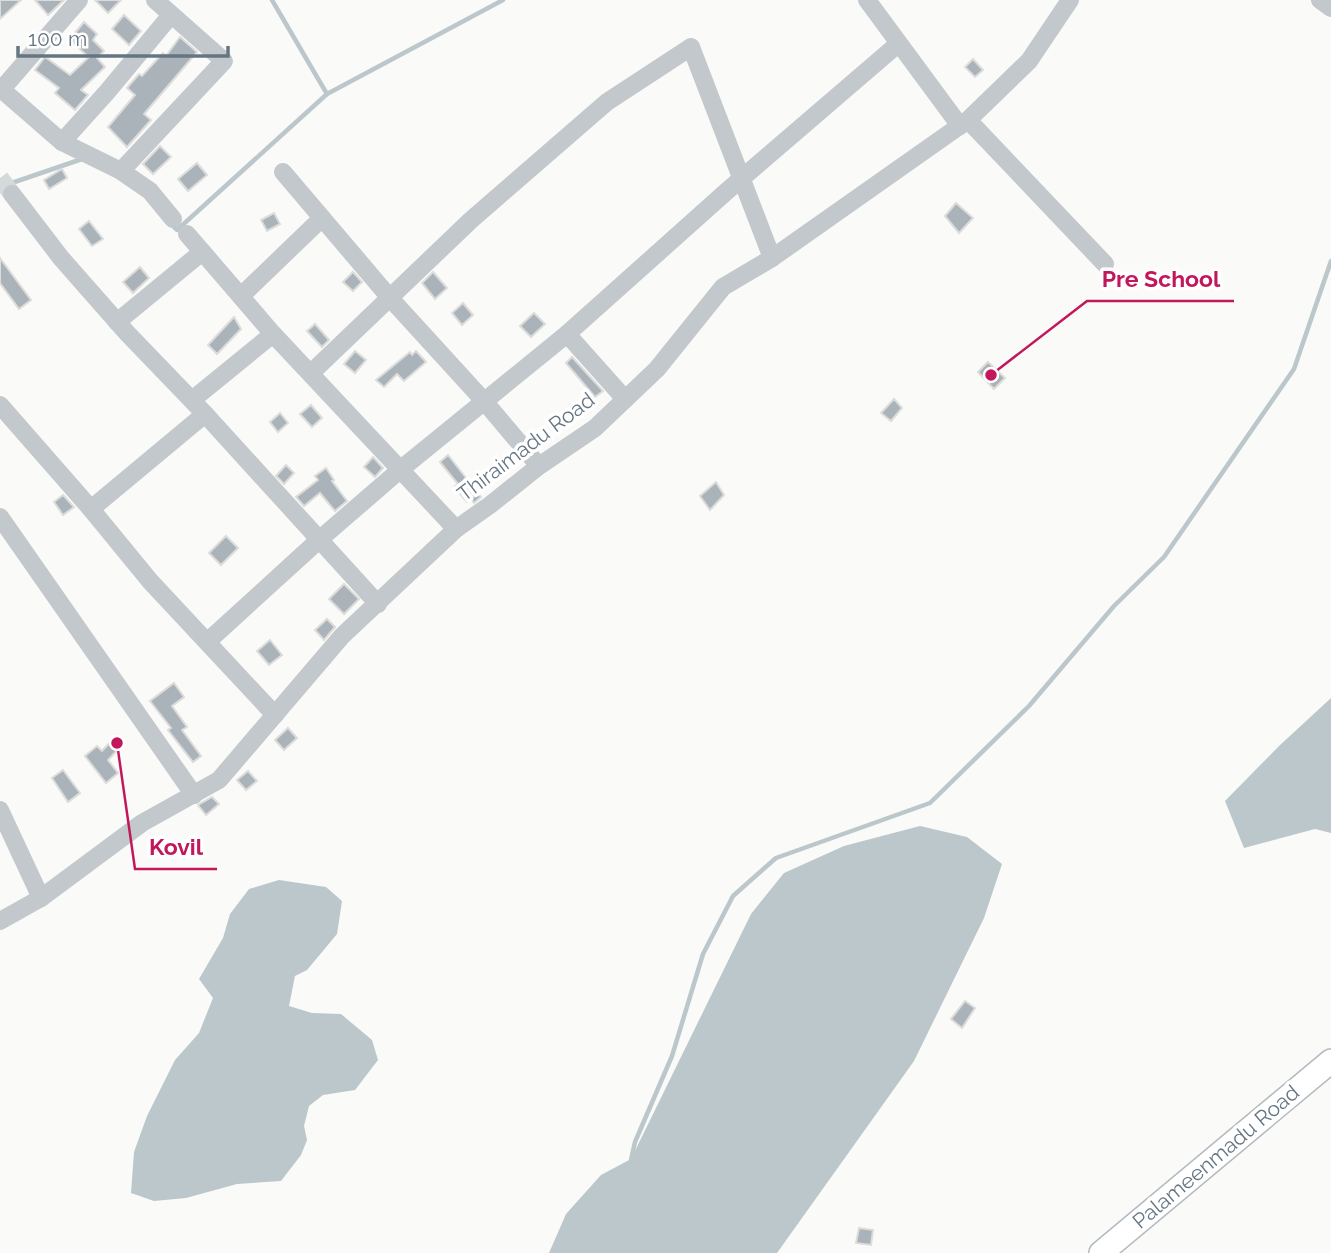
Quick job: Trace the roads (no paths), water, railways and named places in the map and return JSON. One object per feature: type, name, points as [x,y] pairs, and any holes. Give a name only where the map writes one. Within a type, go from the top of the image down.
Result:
[{"type":"street","points":[[79,0],[1,89],[62,142],[121,171],[150,191],[173,219]]},
{"type":"street","points":[[121,171],[224,61],[155,0]]},
{"type":"street","points":[[867,0],[898,44],[964,123],[1105,264]]},
{"type":"street","name":"Thiraimadu Road","points":[[0,921],[41,898],[142,823],[219,780],[342,636],[456,529],[539,466],[595,428],[657,369],[723,287],[772,258],[964,123],[1029,61],[1070,0]]},
{"type":"street","points":[[1320,0],[1331,8]]},
{"type":"street","points":[[62,142],[171,15]]},
{"type":"street","points":[[208,642],[320,539],[401,469],[567,334],[898,44]]},
{"type":"street","points":[[311,373],[471,220],[607,102],[691,47],[772,258]]},
{"type":"street","points":[[283,172],[539,466]]},
{"type":"street","points":[[12,194],[61,258],[117,322],[378,604]]},
{"type":"street","points":[[241,296],[322,218]]},
{"type":"street","points":[[187,234],[273,334],[456,529]]},
{"type":"street","points":[[117,322],[202,252]]},
{"type":"street","points":[[192,400],[273,334]]},
{"type":"street","points":[[567,334],[625,399]]},
{"type":"street","points":[[0,405],[150,581],[275,715]]},
{"type":"street","points":[[91,509],[205,414]]},
{"type":"street","points":[[0,517],[194,795]]},
{"type":"street","points":[[0,810],[41,898]]},
{"type":"street","name":"Palameenmadu Road","points":[[1101,1253],[1331,1061]]},
{"type":"waterway","points":[[272,0],[327,94],[503,0]]},
{"type":"waterway","points":[[172,225],[177,230],[327,94]]},
{"type":"waterway","points":[[0,187],[82,159]]},
{"type":"waterway","points":[[631,1160],[635,1142],[672,1056],[703,954],[733,896],[776,858],[930,803],[1029,706],[1114,606],[1164,557],[1294,369],[1331,261]]},
{"type":"tunnel","points":[[0,178],[12,194]]},
{"type":"place","name":"Pre School","points":[[991,375]]},
{"type":"place","name":"Kovil","points":[[117,743]]}]
